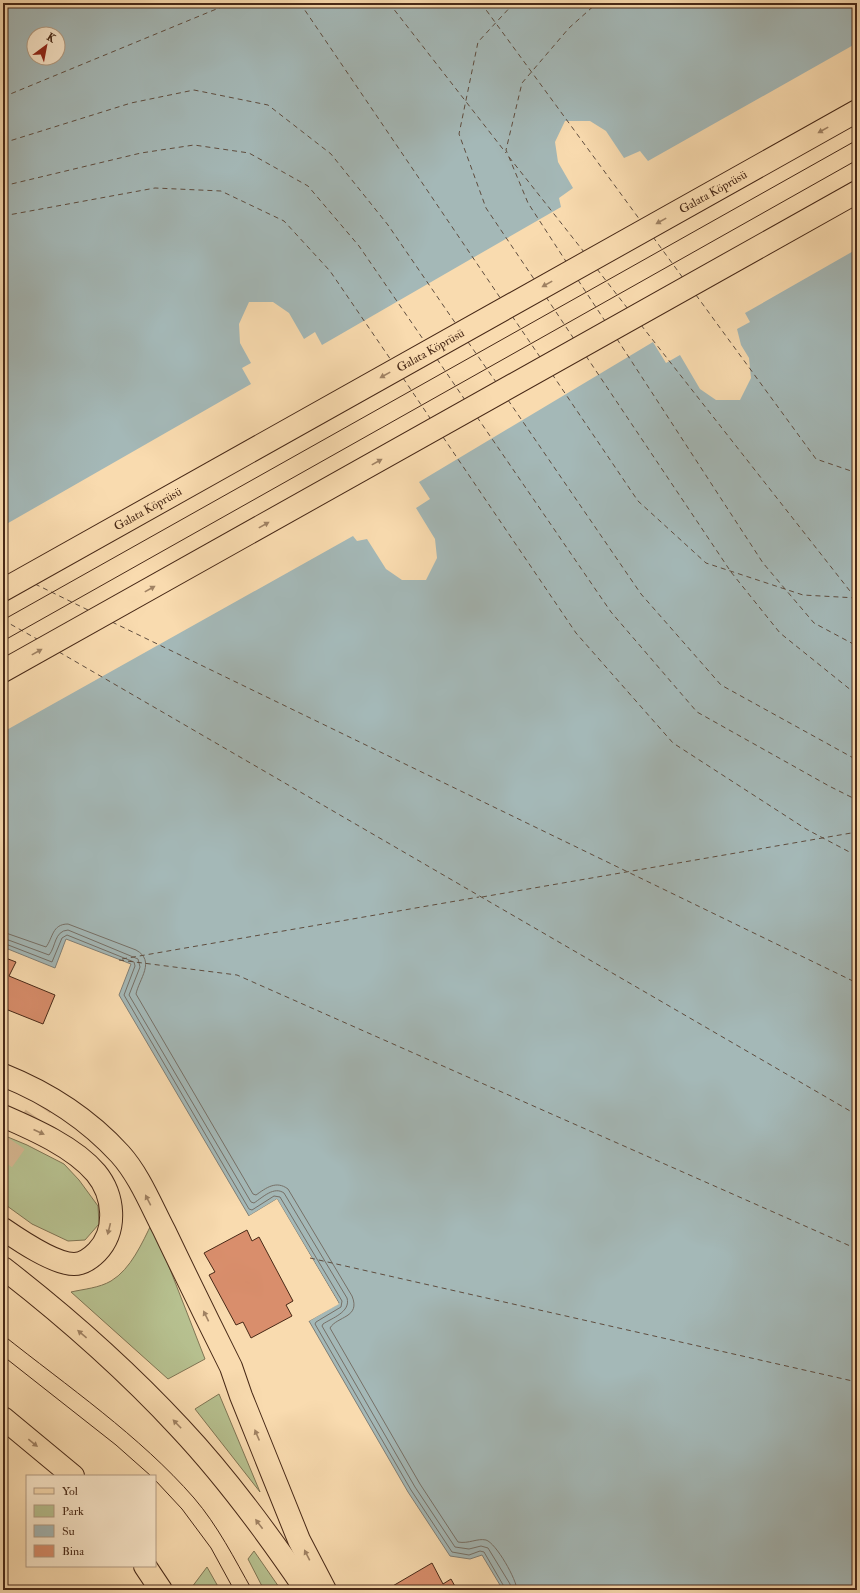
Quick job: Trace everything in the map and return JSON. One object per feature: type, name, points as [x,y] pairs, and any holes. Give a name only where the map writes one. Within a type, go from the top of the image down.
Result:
[{"type":"main road","name":"Galata Köprüsü","points":[[3,590],[857,111]]},
{"type":"main road","points":[[3,672],[857,192]]},
{"type":"main road","points":[[3,1075],[26,1084],[64,1106],[96,1130],[121,1155],[141,1185],[231,1366],[241,1396],[299,1540],[325,1590]]},
{"type":"main road","points":[[3,1116],[52,1138],[96,1173],[108,1195],[111,1214],[110,1230],[100,1249],[90,1260],[74,1264],[51,1257],[18,1240],[3,1229]]},
{"type":"main road","points":[[3,1268],[102,1351],[182,1429],[257,1521],[306,1590]]},
{"type":"main road","points":[[3,1418],[72,1475]]},
{"type":"main road","points":[[146,1567],[161,1590]]},
{"type":"green space","points":[[3,1135],[27,1145],[64,1164],[79,1180],[98,1206],[99,1224],[85,1240],[68,1241],[32,1224],[3,1203]]},
{"type":"green space","points":[[152,1223],[205,1359],[168,1379],[71,1292],[102,1285],[118,1276],[130,1263]]},
{"type":"green space","points":[[219,1394],[260,1492],[195,1409]]},
{"type":"green space","points":[[254,1551],[281,1590],[264,1590],[248,1559]]},
{"type":"green space","points":[[207,1567],[220,1590],[194,1590],[192,1587]]},
{"type":"water","points":[[3,3],[857,3],[857,1590],[503,1590],[482,1555],[470,1559],[450,1556],[408,1492],[309,1321],[339,1303],[277,1199],[249,1216],[119,995],[131,964],[66,939],[55,968],[3,947]]},
{"type":"pier","points":[[857,43],[857,249],[745,313],[750,322],[737,329],[741,345],[749,358],[751,378],[740,400],[716,400],[700,389],[680,355],[666,363],[653,342],[419,482],[430,499],[416,508],[435,539],[437,558],[426,580],[402,580],[386,569],[367,539],[357,541],[353,536],[3,732],[3,526],[251,384],[242,368],[251,363],[240,343],[239,324],[249,302],[273,302],[289,313],[304,339],[315,332],[322,345],[561,207],[559,198],[573,188],[558,162],[555,142],[565,121],[590,121],[606,131],[624,158],[640,151],[648,161]]},
{"type":"pier","points":[[277,1199],[339,1304],[309,1321],[307,1320],[336,1303],[276,1202],[249,1218],[249,1216]]},
{"type":"building","points":[[3,957],[16,962],[9,976],[55,995],[43,1024],[3,1008]]},
{"type":"building","points":[[247,1230],[252,1241],[259,1237],[293,1301],[286,1305],[292,1316],[251,1338],[243,1322],[236,1325],[209,1275],[215,1272],[204,1253]]},
{"type":"building","points":[[432,1563],[443,1584],[451,1579],[457,1590],[393,1590],[391,1587]]},
{"type":"ferry route","points":[[3,97],[231,3]]},
{"type":"ferry route","points":[[300,3],[501,299]]},
{"type":"ferry route","points":[[389,3],[506,153]]},
{"type":"ferry route","points":[[481,3],[640,220]]},
{"type":"ferry route","points":[[514,3],[478,42],[459,134],[486,208],[534,279]]},
{"type":"ferry route","points":[[567,263],[528,203],[506,150],[522,83],[569,28],[597,3]]},
{"type":"ferry route","points":[[3,143],[131,103],[194,90],[268,105],[331,154],[388,225],[456,324]]},
{"type":"ferry route","points":[[3,186],[141,153],[194,145],[249,153],[308,186],[359,246],[425,342]]},
{"type":"ferry route","points":[[509,157],[584,252]]},
{"type":"ferry route","points":[[3,216],[155,188],[221,191],[284,221],[330,271],[391,360]]},
{"type":"ferry route","points":[[653,237],[683,278]]},
{"type":"ferry route","points":[[597,269],[628,309]]},
{"type":"ferry route","points":[[578,280],[605,321]]},
{"type":"ferry route","points":[[696,295],[816,459],[857,473]]},
{"type":"ferry route","points":[[546,297],[574,339]]},
{"type":"ferry route","points":[[512,316],[540,357]]},
{"type":"ferry route","points":[[641,325],[857,600]]},
{"type":"ferry route","points":[[617,339],[763,563],[814,623],[857,646]]},
{"type":"ferry route","points":[[468,342],[496,382]]},
{"type":"ferry route","points":[[586,356],[729,569]]},
{"type":"ferry route","points":[[437,359],[465,400]]},
{"type":"ferry route","points":[[552,374],[638,501],[706,563],[803,595],[857,598]]},
{"type":"ferry route","points":[[403,378],[430,418]]},
{"type":"ferry route","points":[[508,400],[641,594],[721,685],[857,760]]},
{"type":"ferry route","points":[[477,417],[611,612],[697,712],[829,786],[857,800]]},
{"type":"ferry route","points":[[443,437],[576,633],[673,743],[806,829],[857,856]]},
{"type":"ferry route","points":[[3,569],[12,573]]},
{"type":"ferry route","points":[[731,572],[780,633],[857,695]]},
{"type":"ferry route","points":[[35,584],[90,611]]},
{"type":"ferry route","points":[[3,620],[37,639]]},
{"type":"ferry route","points":[[112,622],[857,983]]},
{"type":"ferry route","points":[[59,652],[857,1115]]},
{"type":"ferry route","points":[[482,897],[857,832]]},
{"type":"ferry route","points":[[122,959],[479,897]]},
{"type":"ferry route","points":[[119,960],[237,975],[857,1249]]},
{"type":"ferry route","points":[[310,1258],[857,1382]]},
{"type":"tunnel","points":[[3,1161],[60,1080]]},
{"type":"tram line","points":[[3,620],[857,140]]},
{"type":"tram line","points":[[3,641],[857,160]]},
{"type":"tram line","points":[[3,1335],[102,1412],[173,1475],[194,1498],[211,1520],[252,1590]]},
{"type":"tram line","points":[[3,1356],[116,1445],[150,1475]]},
{"type":"tram line","points":[[156,1481],[182,1509],[211,1548],[234,1590]]}]
